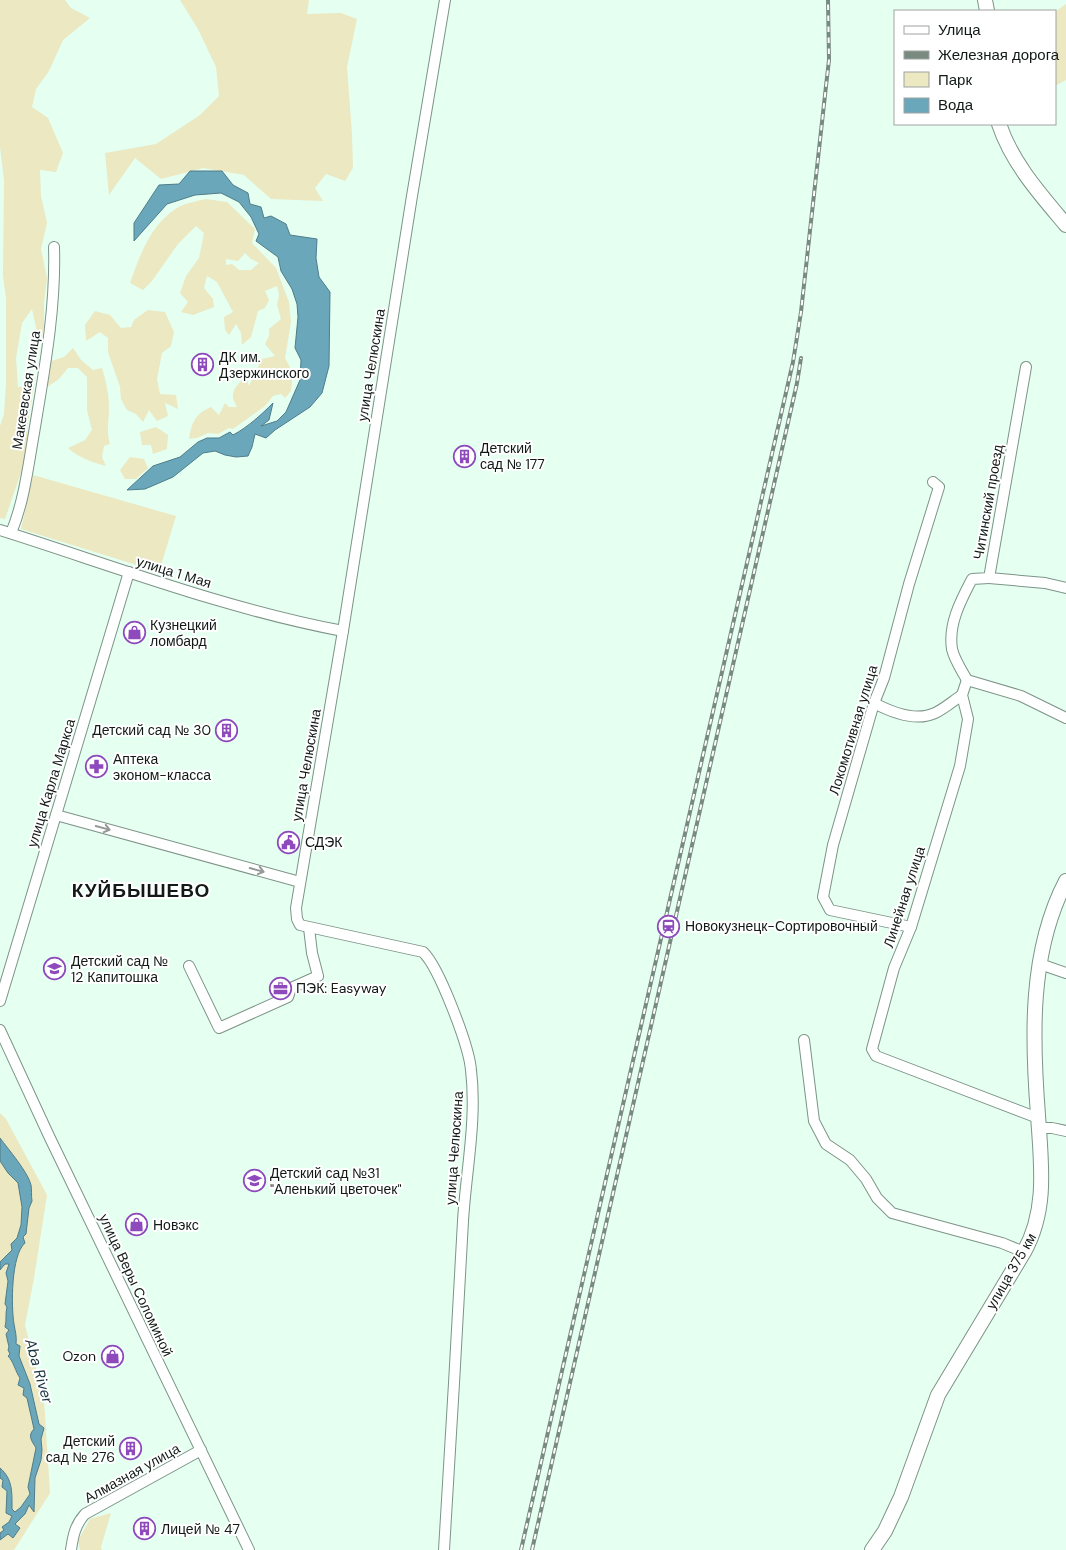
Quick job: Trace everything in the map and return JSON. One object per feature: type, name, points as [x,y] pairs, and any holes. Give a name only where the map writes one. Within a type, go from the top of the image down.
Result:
[{"type":"main road","points":[[998,125],[1009,148],[1024,172],[1066,225]]},
{"type":"main road","name":"улица 375 км","points":[[872,1550],[885,1531],[901,1497],[938,1396],[1024,1252],[1034,1231],[1041,1198],[1042,1162],[1035,1028],[1036,1001],[1040,964],[1051,917],[1066,881]]},
{"type":"street","name":"улица Челюскина","points":[[444,1550],[465,1188],[472,1113],[470,1057],[433,964],[423,952],[300,925],[297,920],[296,908],[343,631],[445,0]]},
{"type":"street","name":"Макеевская улица","points":[[10,534],[22,503],[40,395],[55,280],[54,248]]},
{"type":"street","name":"Читинский проезд","points":[[967,680],[952,650],[951,630],[960,602],[972,578],[989,578],[1026,367]]},
{"type":"street","name":"Локомотивная улица","points":[[911,927],[830,910],[823,897],[833,845],[939,487],[933,482]]},
{"type":"street","name":"улица 1 Мая","points":[[0,530],[293,622],[343,631]]},
{"type":"street","name":"улица Карла Маркса","points":[[0,1001],[129,572]]},
{"type":"street","points":[[989,578],[1045,583],[1066,588]]},
{"type":"street","points":[[874,703],[888,710],[923,716],[935,713],[962,695],[967,680],[1021,696],[1066,718]]},
{"type":"street","name":"Линейная улица","points":[[962,695],[968,719],[960,766],[911,927],[894,968],[872,1049],[874,1055],[1039,1123]]},
{"type":"street","points":[[56,815],[300,882]]},
{"type":"street","points":[[189,966],[219,1028],[288,997],[292,988],[318,976],[312,953],[309,928]]},
{"type":"street","points":[[1040,964],[1066,973]]},
{"type":"street","name":"улица Веры Соломиной","points":[[0,1030],[36,1110],[249,1550]]},
{"type":"street","points":[[804,1040],[814,1121],[826,1144],[850,1160],[866,1178],[878,1198],[892,1213],[1024,1252]]},
{"type":"street","points":[[1039,1123],[1066,1131]]},
{"type":"street","name":"Алмазная улица","points":[[71,1550],[74,1532],[85,1514],[201,1450]]},
{"type":"green space","points":[[0,0],[65,0],[71,8],[90,18],[63,40],[49,71],[36,89],[32,107],[48,118],[63,153],[56,172],[40,170],[41,196],[47,223],[41,249],[47,278],[44,327],[40,345],[32,309],[22,323],[16,358],[18,387],[34,386],[28,422],[26,458],[5,519],[0,518],[0,426],[4,414],[6,384],[6,298],[3,276],[4,180],[0,147]]},
{"type":"green space","points":[[180,0],[309,0],[307,14],[341,13],[357,19],[347,67],[353,168],[345,181],[326,174],[315,188],[323,201],[271,199],[244,175],[203,168],[161,179],[135,158],[109,195],[105,153],[156,144],[200,115],[219,96],[216,67],[198,29]]},
{"type":"green space","points":[[1066,4],[1066,80],[1056,85],[1056,11]]},
{"type":"green space","points":[[206,199],[227,202],[255,229],[252,243],[276,268],[289,302],[291,322],[285,358],[293,373],[291,391],[285,398],[281,394],[273,396],[265,406],[233,429],[229,428],[218,434],[208,433],[189,439],[193,423],[201,413],[211,407],[219,415],[225,403],[229,407],[237,407],[233,398],[236,387],[246,376],[249,386],[262,359],[275,356],[265,344],[269,336],[269,329],[281,319],[277,305],[279,294],[277,286],[265,291],[269,300],[265,308],[258,311],[251,337],[242,345],[241,333],[236,324],[229,335],[225,330],[224,317],[233,312],[217,282],[207,276],[204,288],[213,299],[214,307],[193,315],[181,312],[188,302],[180,293],[186,276],[199,258],[204,233],[196,226],[178,244],[152,281],[143,290],[130,283],[147,241],[160,223],[180,206]],"holes":[[[245,253],[259,263],[251,270],[239,270],[232,264],[226,265],[226,259],[238,261]]]},
{"type":"green space","points":[[148,310],[165,312],[174,332],[171,346],[162,353],[157,379],[160,394],[176,395],[178,409],[165,403],[168,416],[157,421],[149,410],[143,422],[136,414],[127,410],[121,399],[120,387],[108,352],[108,338],[100,332],[86,341],[85,325],[95,311],[110,315],[121,328],[131,327],[134,320]]},
{"type":"green space","points":[[73,348],[81,360],[93,370],[102,368],[109,408],[108,430],[110,444],[104,446],[102,457],[106,466],[81,457],[68,448],[85,440],[92,430],[87,410],[87,377],[78,368],[68,368],[59,379],[47,387],[51,361],[64,357]]},
{"type":"green space","points":[[156,427],[168,435],[167,449],[153,454],[151,445],[142,445],[140,432]]},
{"type":"green space","points":[[130,457],[144,459],[148,468],[136,479],[125,479],[120,470]]},
{"type":"green space","points":[[33,475],[176,516],[159,572],[21,529]]},
{"type":"green space","points":[[0,1113],[6,1119],[47,1195],[25,1325],[44,1400],[50,1493],[14,1550],[0,1550]]},
{"type":"green space","points":[[111,1513],[101,1547],[102,1550],[80,1550],[78,1541],[90,1519]]},
{"type":"water","points":[[190,171],[222,171],[233,185],[248,193],[250,204],[261,207],[264,218],[271,216],[286,224],[290,235],[317,239],[316,258],[319,277],[330,292],[329,366],[322,393],[310,407],[266,438],[255,434],[248,456],[236,457],[215,451],[203,453],[173,477],[145,489],[127,490],[153,466],[180,457],[198,442],[207,438],[219,438],[230,432],[233,435],[254,421],[273,403],[269,420],[261,426],[277,421],[286,412],[300,380],[301,360],[295,348],[298,317],[297,304],[292,289],[281,271],[278,257],[256,241],[259,234],[251,217],[239,202],[221,193],[195,195],[167,204],[134,241],[134,223],[159,185],[179,184]]},
{"type":"water","points":[[0,1138],[22,1167],[31,1187],[32,1201],[29,1208],[26,1234],[23,1237],[25,1243],[20,1249],[17,1258],[13,1281],[12,1305],[16,1344],[20,1346],[19,1356],[30,1384],[39,1424],[44,1428],[41,1439],[41,1460],[35,1478],[34,1512],[29,1505],[25,1514],[15,1524],[20,1528],[13,1538],[8,1534],[0,1540],[0,1533],[4,1530],[2,1527],[9,1522],[12,1516],[6,1513],[7,1491],[2,1487],[3,1480],[0,1478],[0,1468],[10,1482],[12,1509],[15,1512],[30,1494],[28,1487],[36,1448],[31,1438],[34,1429],[27,1398],[23,1395],[24,1388],[18,1385],[20,1378],[8,1356],[10,1354],[6,1334],[9,1330],[5,1327],[7,1307],[5,1304],[8,1281],[6,1273],[9,1264],[5,1264],[0,1270],[0,1262],[12,1250],[11,1244],[17,1238],[21,1225],[22,1207],[18,1183],[0,1161]]},
{"type":"railway","points":[[521,1550],[793,362],[801,312],[829,60],[828,0]]},
{"type":"railway","points":[[532,1550],[797,383],[801,358]]},
{"type":"place","name":"ДК им. Дзержинского","points":[[203,365]]},
{"type":"place","name":"Детский сад № 177","points":[[464,456]]},
{"type":"place","name":"Кузнецкий ломбард","points":[[134,633]]},
{"type":"place","name":"Детский сад № 30","points":[[227,730]]},
{"type":"place","name":"Аптека эконом-класса","points":[[97,767]]},
{"type":"place","name":"СДЭК","points":[[289,842]]},
{"type":"place","name":"Новокузнецк-Сортировочный","points":[[669,926]]},
{"type":"place","name":"Детский сад № 12 Капитошка","points":[[55,969]]},
{"type":"place","name":"ПЭК: Easyway","points":[[280,988]]},
{"type":"place","name":"Детский сад №31 \"Аленький цветочек\"","points":[[254,1181]]},
{"type":"place","name":"Новэкс","points":[[137,1225]]},
{"type":"place","name":"Ozon","points":[[112,1356]]},
{"type":"place","name":"Детский сад № 276","points":[[131,1449]]},
{"type":"place","name":"Лицей № 47","points":[[145,1529]]},
{"type":"district","name":"КУЙБЫШЕВО","points":[[141,890]]},
{"type":"water label","name":"Aba River","points":[[39,1371]]}]
